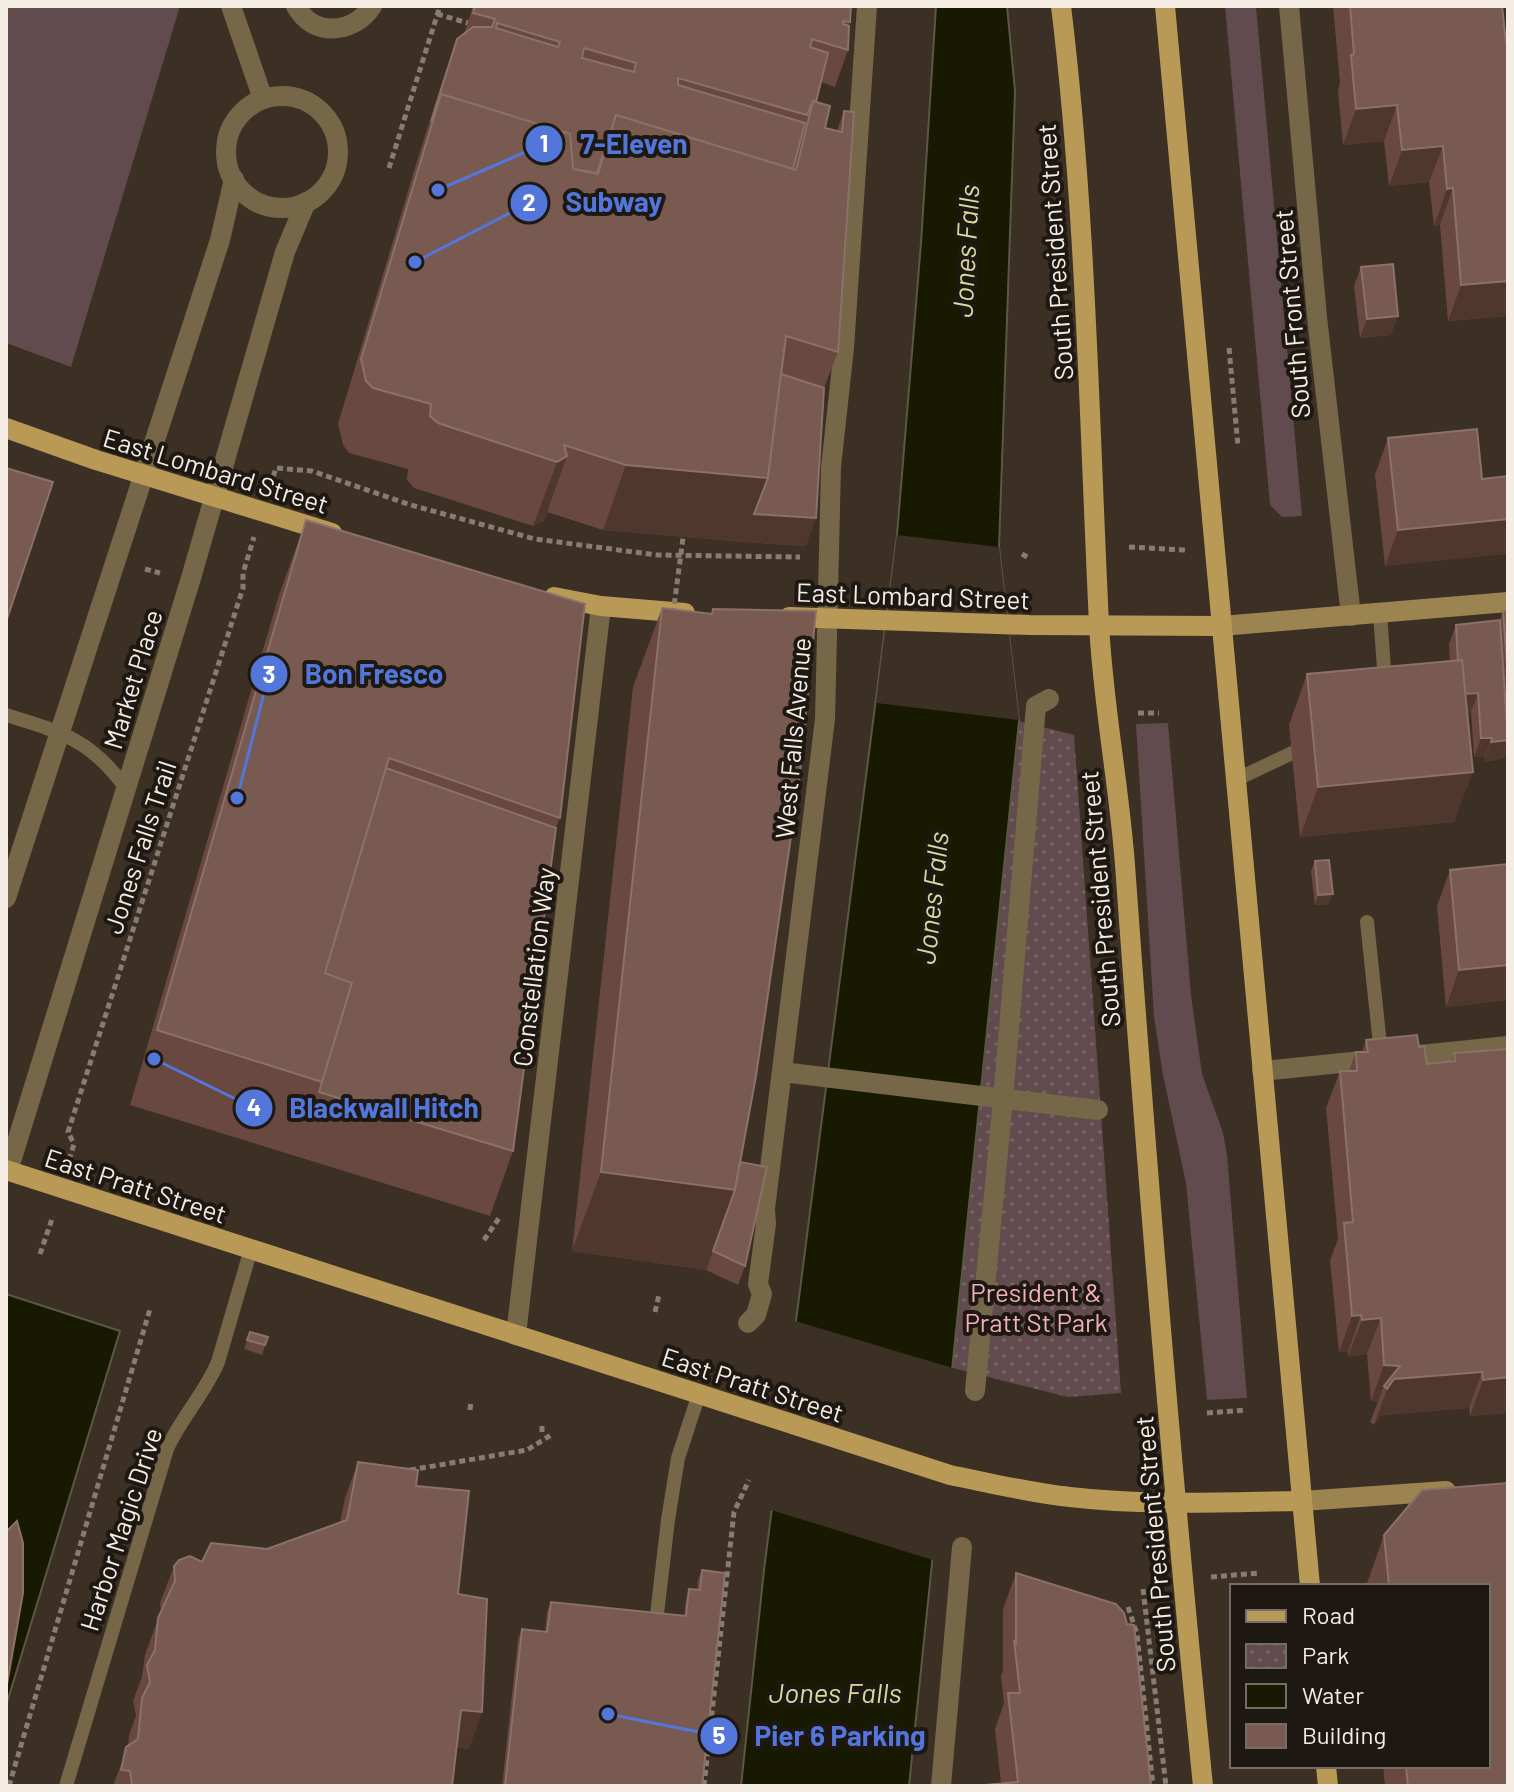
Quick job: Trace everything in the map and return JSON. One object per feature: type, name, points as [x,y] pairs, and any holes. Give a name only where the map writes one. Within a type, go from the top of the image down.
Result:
[{"type":"main road","name":"South President Street","points":[[1061,6],[1078,186],[1098,551],[1099,626],[1122,837],[1176,1501],[1203,1786]]},
{"type":"main road","points":[[1165,6],[1310,1584]]},
{"type":"main road","name":"East Lombard Street","points":[[6,428],[350,539]]},
{"type":"main road","points":[[530,592],[601,606],[708,614]]},
{"type":"main road","name":"East Lombard Street","points":[[763,616],[1099,626],[1221,626],[1508,602]]},
{"type":"main road","name":"East Pratt Street","points":[[7,1171],[950,1475],[1071,1498],[1176,1501],[1302,1501],[1463,1489]]},
{"type":"street","points":[[231,6],[263,99]]},
{"type":"street","points":[[296,6],[309,22],[322,28],[336,29],[363,19],[372,6]]},
{"type":"street","name":"West Falls Avenue","points":[[748,1323],[756,1315],[762,1294],[758,1284],[765,1209],[825,719],[831,467],[844,348],[867,6]]},
{"type":"street","name":"South Front Street","points":[[1289,6],[1318,332],[1351,616]]},
{"type":"street","name":"Market Place","points":[[6,898],[220,240],[234,179],[227,165],[226,149],[230,133],[248,107],[263,99],[294,97],[309,103],[331,125],[337,147],[335,170],[328,184],[306,202],[285,252],[214,497],[7,1171]]},
{"type":"street","points":[[234,179],[244,193],[257,202],[273,207],[290,207],[306,202]]},
{"type":"street","name":"Constellation Way","points":[[516,1335],[601,606]]},
{"type":"street","points":[[975,1391],[1036,706],[1049,699]]},
{"type":"street","points":[[1262,1071],[1508,1046]]},
{"type":"street","points":[[782,1072],[1098,1110]]},
{"type":"street","points":[[941,1786],[962,1547]]},
{"type":"lane","points":[[1380,613],[1386,700]]},
{"type":"lane","points":[[6,715],[60,733],[87,746],[108,763],[125,787]]},
{"type":"lane","points":[[1235,780],[1292,753]]},
{"type":"lane","points":[[1367,922],[1381,1059]]},
{"type":"lane","name":"Harbor Magic Drive","points":[[66,1786],[167,1449],[176,1428],[211,1379],[251,1249]]},
{"type":"lane","points":[[656,1623],[678,1458],[699,1394]]},
{"type":"path","points":[[389,168],[440,6]]},
{"type":"path","points":[[437,14],[468,23]]},
{"type":"path","points":[[276,468],[312,471],[411,505],[535,539],[657,555],[829,557]]},
{"type":"path","points":[[673,615],[683,538]]},
{"type":"path","points":[[1129,547],[1185,550]]},
{"type":"path","points":[[1022,554],[1029,558]]},
{"type":"path","points":[[145,569],[160,573]]},
{"type":"path","name":"Jones Falls Trail","points":[[68,1132],[243,588],[243,573]]},
{"type":"path","points":[[1138,713],[1159,713]]},
{"type":"path","points":[[655,1312],[659,1295]]},
{"type":"path","points":[[9,1786],[150,1309]]},
{"type":"path","points":[[470,1410],[471,1401]]},
{"type":"path","points":[[1207,1413],[1246,1410]]},
{"type":"path","points":[[542,1422],[542,1432]]},
{"type":"path","points":[[407,1471],[527,1450],[551,1435]]},
{"type":"path","points":[[704,1786],[734,1512],[749,1480]]},
{"type":"path","points":[[1206,1578],[1259,1573]]},
{"type":"path","name":"South President Street","points":[[1143,1589],[1166,1786]]},
{"type":"path","points":[[1128,1607],[1137,1634],[1153,1786]]},
{"type":"green space","points":[[6,6],[180,6],[71,367],[6,343]]},
{"type":"green space","points":[[1225,6],[1256,6],[1302,516],[1282,517],[1270,505]]},
{"type":"green space","name":"President & Pratt St Park","points":[[1019,721],[1074,735],[1121,1393],[1068,1397],[949,1367]]},
{"type":"green space","points":[[1168,723],[1191,995],[1202,1074],[1223,1133],[1227,1155],[1247,1398],[1207,1400],[1186,1183],[1154,1017],[1136,724]]},
{"type":"water","name":"Jones Falls","points":[[936,6],[1007,6],[1015,91],[999,547],[1019,721],[909,1786],[741,1786],[764,1570],[897,535],[921,243]]},
{"type":"water","points":[[6,1294],[120,1331],[6,1706]]},
{"type":"pier","points":[[897,535],[999,547],[1019,720],[876,703]]},
{"type":"pier","points":[[792,1320],[956,1369],[936,1561],[768,1509]]},
{"type":"building","points":[[475,6],[851,6],[850,22],[843,21],[849,26],[848,50],[812,39],[810,47],[828,53],[816,102],[813,101],[807,115],[678,78],[678,85],[805,123],[793,169],[616,115],[597,173],[573,169],[570,134],[441,94],[431,122],[457,39],[473,27],[492,27],[495,19],[473,13]],"holes":[[[497,23],[560,42],[558,47],[496,28]],[[584,48],[636,63],[634,72],[582,58]]]},
{"type":"building","points":[[1350,6],[1502,6],[1508,42],[1508,281],[1461,285],[1453,188],[1447,189],[1443,146],[1402,150],[1397,105],[1356,109]]},
{"type":"building","points":[[441,94],[570,134],[573,169],[598,174],[616,115],[796,170],[813,101],[830,106],[825,128],[842,132],[844,111],[854,112],[838,352],[786,336],[768,478],[626,465],[564,445],[567,456],[557,462],[438,423],[430,416],[431,404],[373,388],[366,381],[361,359]]},
{"type":"building","points":[[1393,264],[1398,316],[1367,319],[1361,267]]},
{"type":"building","points":[[781,374],[824,388],[816,518],[754,514],[768,478]]},
{"type":"building","points":[[1477,429],[1482,479],[1508,476],[1508,519],[1398,530],[1388,438]]},
{"type":"building","points":[[6,468],[53,482],[6,622]]},
{"type":"building","points":[[306,520],[585,604],[560,818],[389,758],[325,973],[352,983],[322,1082],[157,1030]]},
{"type":"building","points":[[662,608],[712,614],[713,609],[816,611],[799,782],[756,1076],[735,1190],[601,1172]]},
{"type":"building","points":[[1503,611],[1508,611],[1508,678]]},
{"type":"building","points":[[1500,620],[1508,740],[1491,742],[1492,738],[1481,738],[1478,693],[1465,694],[1462,660],[1458,661],[1456,625]]},
{"type":"building","points":[[1462,660],[1473,772],[1318,787],[1307,674]]},
{"type":"building","points":[[386,768],[556,828],[513,1151],[319,1092],[352,983],[325,973]]},
{"type":"building","points":[[1329,860],[1333,894],[1318,895],[1315,861]]},
{"type":"building","points":[[1508,864],[1508,965],[1459,970],[1450,870]]},
{"type":"building","points":[[1417,1035],[1419,1047],[1424,1046],[1427,1064],[1455,1061],[1454,1053],[1508,1049],[1508,1377],[1483,1380],[1482,1372],[1394,1379],[1387,1389],[1384,1386],[1400,1366],[1384,1365],[1381,1318],[1362,1320],[1361,1315],[1352,1316],[1344,1223],[1353,1222],[1340,1071],[1357,1071],[1356,1052],[1368,1052],[1366,1040]]},
{"type":"building","points":[[740,1162],[767,1167],[745,1266],[713,1251],[735,1190]]},
{"type":"building","points":[[250,1332],[268,1337],[265,1345],[247,1340]]},
{"type":"building","points":[[358,1462],[418,1470],[416,1486],[469,1491],[458,1594],[487,1599],[482,1712],[461,1710],[452,1786],[132,1786],[130,1771],[121,1770],[126,1747],[138,1739],[142,1698],[150,1682],[147,1665],[155,1650],[158,1618],[175,1581],[174,1566],[179,1560],[190,1556],[202,1562],[211,1543],[267,1549],[347,1520]]},
{"type":"building","points":[[1508,1483],[1508,1786],[1408,1786],[1406,1768],[1490,1768],[1490,1584],[1389,1584],[1384,1535],[1422,1490]]},
{"type":"building","points":[[17,1521],[23,1543],[23,1593],[6,1690],[6,1532]]},
{"type":"building","points":[[702,1570],[725,1573],[702,1786],[505,1786],[522,1629],[547,1632],[551,1602],[686,1616],[689,1589],[700,1590]]},
{"type":"building","points":[[1016,1573],[1116,1604],[1124,1613],[1127,1624],[1134,1625],[1151,1786],[973,1786],[1018,1782],[1008,1693],[1020,1693],[1014,1640],[1016,1643]]},
{"type":"place","name":"7-Eleven","points":[[438,190]]},
{"type":"place","name":"Subway","points":[[415,262]]},
{"type":"place","name":"Bon Fresco","points":[[237,798]]},
{"type":"place","name":"Blackwall Hitch","points":[[154,1059]]},
{"type":"place","name":"Pier 6 Parking","points":[[608,1714]]}]
